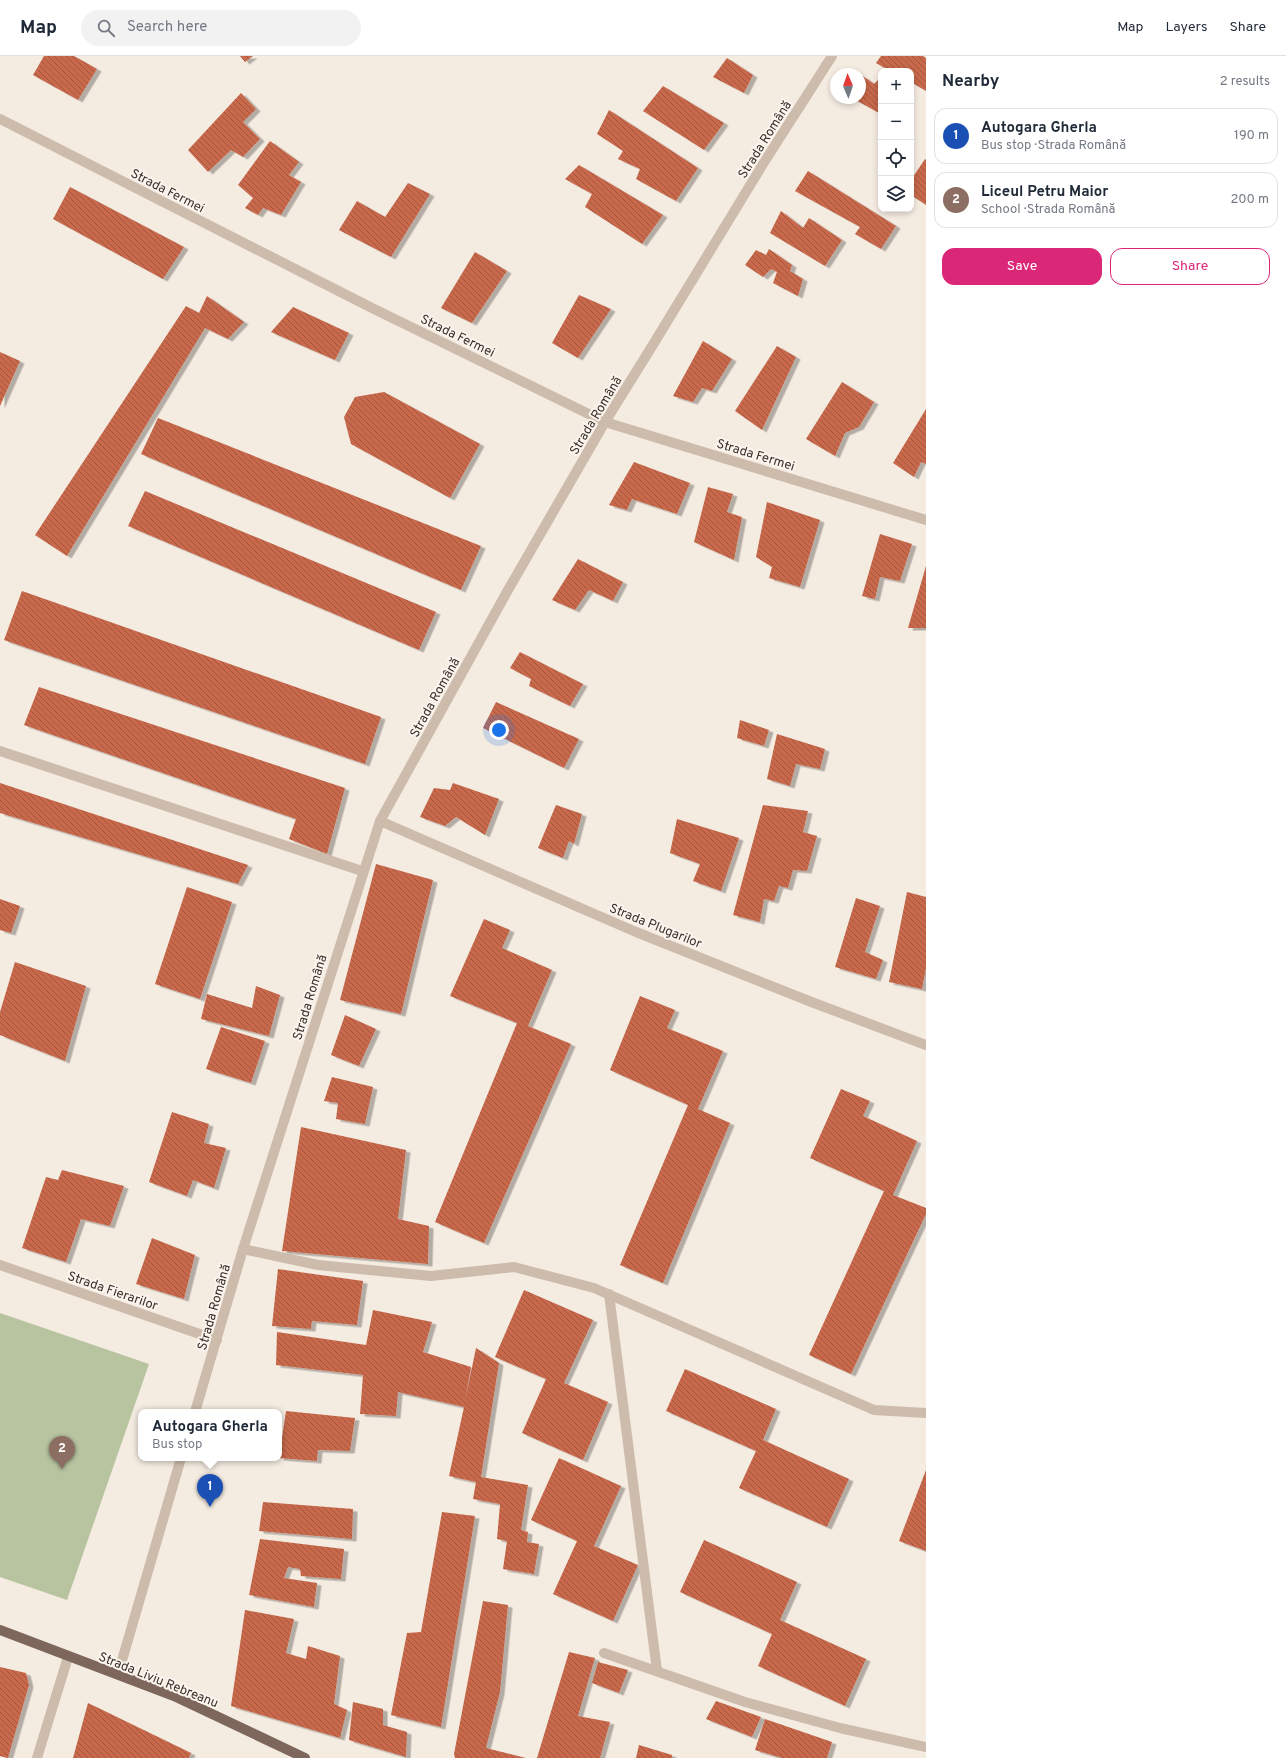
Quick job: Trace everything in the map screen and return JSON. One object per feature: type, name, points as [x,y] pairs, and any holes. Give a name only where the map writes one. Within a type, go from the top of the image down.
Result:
[{"type":"main road","name":"Strada Liviu Rebreanu","points":[[0,1630],[174,1696],[305,1758]]},
{"type":"street","name":"Strada Română","points":[[196,1409],[243,1249],[362,871],[380,821],[508,590],[605,422],[763,164],[832,56]]},
{"type":"street","name":"Strada Fermei","points":[[0,119],[372,308],[605,422],[926,520]]},
{"type":"street","points":[[0,751],[362,871]]},
{"type":"street","name":"Strada Plugarilor","points":[[380,821],[636,932],[814,1003],[926,1045]]},
{"type":"street","points":[[243,1249],[318,1265],[431,1276],[514,1267],[594,1288],[874,1410],[926,1413]]},
{"type":"street","name":"Strada Fierarilor","points":[[0,1265],[217,1340]]},
{"type":"street","points":[[609,1294],[657,1671]]},
{"type":"street","points":[[118,1674],[180,1461]]},
{"type":"street","points":[[604,1653],[745,1702],[840,1728],[926,1746]]},
{"type":"street","points":[[37,1758],[68,1657]]},
{"type":"green space","points":[[0,1313],[149,1364],[67,1600],[0,1577]]},
{"type":"building","points":[[44,56],[74,56],[97,69],[78,100],[33,75]]},
{"type":"building","points":[[240,56],[253,56],[245,62]]},
{"type":"building","points":[[881,56],[923,56],[926,58],[926,91],[914,84],[914,68],[885,68],[876,63]]},
{"type":"building","points":[[727,58],[753,75],[744,93],[713,77]]},
{"type":"building","points":[[866,78],[874,84],[878,80],[878,112],[863,104],[866,104]]},
{"type":"building","points":[[663,86],[724,123],[704,150],[643,111]]},
{"type":"building","points":[[241,93],[256,109],[243,122],[260,139],[243,157],[231,150],[208,172],[188,150]]},
{"type":"building","points":[[609,110],[698,168],[676,201],[636,179],[640,169],[618,159],[623,151],[597,134]]},
{"type":"building","points":[[270,141],[299,162],[289,175],[301,182],[281,215],[263,208],[258,215],[245,208],[253,198],[238,185]]},
{"type":"building","points":[[925,159],[926,205],[914,197],[914,176]]},
{"type":"building","points":[[579,165],[663,215],[642,244],[585,207],[592,194],[565,179]]},
{"type":"building","points":[[808,171],[896,226],[881,249],[855,234],[860,227],[795,191]]},
{"type":"building","points":[[408,183],[430,194],[391,257],[339,230],[357,201],[385,217]]},
{"type":"building","points":[[70,187],[184,247],[163,279],[53,219]]},
{"type":"building","points":[[781,211],[803,228],[809,218],[842,240],[825,266],[770,233]]},
{"type":"building","points":[[769,249],[792,265],[790,271],[803,279],[798,296],[773,283],[777,272],[771,269],[763,277],[745,265],[756,250],[766,255]]},
{"type":"building","points":[[475,252],[507,271],[472,323],[441,308]]},
{"type":"building","points":[[579,295],[611,309],[578,358],[552,343]]},
{"type":"building","points":[[207,296],[244,322],[228,339],[205,328],[67,556],[35,535],[186,306],[199,313]]},
{"type":"building","points":[[293,307],[349,333],[335,360],[271,332]]},
{"type":"building","points":[[703,341],[732,359],[712,391],[702,388],[693,402],[673,396]]},
{"type":"building","points":[[777,346],[796,357],[762,430],[735,411]]},
{"type":"building","points":[[0,352],[20,361],[0,406]]},
{"type":"building","points":[[842,382],[874,402],[859,427],[845,433],[835,456],[806,439]]},
{"type":"building","points":[[384,392],[480,444],[450,498],[351,444],[344,417],[355,397]]},
{"type":"building","points":[[926,409],[926,464],[921,462],[914,477],[893,463]]},
{"type":"building","points":[[158,418],[481,546],[461,590],[141,454]]},
{"type":"building","points":[[634,462],[690,483],[677,514],[632,499],[627,510],[609,505]]},
{"type":"building","points":[[708,487],[733,494],[727,512],[742,517],[734,560],[694,542]]},
{"type":"building","points":[[145,491],[436,612],[419,650],[128,526]]},
{"type":"building","points":[[767,502],[820,520],[800,587],[769,578],[772,567],[756,557]]},
{"type":"building","points":[[880,534],[912,544],[900,581],[880,577],[875,599],[862,596]]},
{"type":"building","points":[[578,559],[623,582],[613,601],[589,590],[575,610],[552,600]]},
{"type":"building","points":[[926,566],[926,628],[908,628]]},
{"type":"building","points":[[22,591],[381,717],[365,764],[4,640]]},
{"type":"building","points":[[520,652],[583,684],[570,706],[529,686],[531,679],[510,668]]},
{"type":"building","points":[[39,687],[345,788],[327,854],[289,839],[296,819],[24,725]]},
{"type":"building","points":[[496,702],[579,739],[564,768],[483,728]]},
{"type":"building","points":[[740,720],[769,730],[764,746],[737,738]]},
{"type":"building","points":[[777,734],[825,749],[820,769],[796,764],[790,786],[767,779]]},
{"type":"building","points":[[0,783],[248,865],[238,884],[0,813]]},
{"type":"building","points":[[453,783],[499,799],[485,835],[456,817],[445,826],[420,817],[434,788],[450,790]]},
{"type":"building","points":[[556,805],[582,814],[574,844],[569,841],[563,858],[538,848]]},
{"type":"building","points":[[763,805],[808,811],[803,832],[817,836],[807,871],[793,870],[788,888],[779,886],[774,901],[764,899],[760,922],[733,915]]},
{"type":"building","points":[[677,819],[739,838],[721,891],[693,881],[700,864],[670,853]]},
{"type":"building","points":[[376,864],[433,880],[401,1014],[340,1000]]},
{"type":"building","points":[[187,887],[232,902],[200,999],[155,984]]},
{"type":"building","points":[[907,892],[926,897],[926,968],[922,989],[889,982]]},
{"type":"building","points":[[856,898],[880,906],[865,952],[883,960],[876,979],[835,967]]},
{"type":"building","points":[[0,899],[20,906],[11,933],[0,930]]},
{"type":"building","points":[[484,919],[510,930],[502,948],[552,970],[528,1026],[571,1044],[484,1243],[435,1222],[517,1023],[450,996]]},
{"type":"building","points":[[15,962],[86,986],[65,1061],[0,1035],[0,1012]]},
{"type":"building","points":[[256,986],[280,995],[269,1036],[201,1019],[207,994],[252,1008]]},
{"type":"building","points":[[640,996],[675,1010],[667,1028],[723,1051],[698,1109],[730,1123],[663,1283],[620,1265],[688,1105],[610,1070]]},
{"type":"building","points":[[345,1015],[376,1029],[359,1066],[331,1055]]},
{"type":"building","points":[[221,1027],[265,1041],[251,1083],[206,1069]]},
{"type":"building","points":[[332,1077],[373,1087],[365,1124],[336,1119],[338,1103],[324,1101]]},
{"type":"building","points":[[841,1089],[870,1101],[863,1116],[917,1141],[893,1195],[926,1208],[926,1214],[851,1374],[809,1355],[884,1191],[810,1158]]},
{"type":"building","points":[[172,1112],[209,1124],[204,1143],[226,1148],[214,1188],[193,1180],[187,1196],[149,1182]]},
{"type":"building","points":[[301,1127],[406,1150],[398,1219],[429,1226],[428,1264],[282,1251]]},
{"type":"building","points":[[62,1170],[124,1186],[110,1226],[81,1219],[66,1262],[22,1248],[46,1177],[58,1180]]},
{"type":"building","points":[[152,1238],[195,1255],[184,1299],[136,1284]]},
{"type":"building","points":[[278,1269],[363,1281],[357,1325],[312,1321],[311,1329],[272,1326]]},
{"type":"building","points":[[524,1290],[593,1320],[564,1383],[608,1402],[583,1460],[522,1433],[546,1379],[495,1357]]},
{"type":"building","points":[[373,1310],[432,1322],[423,1352],[471,1367],[465,1401],[476,1348],[499,1363],[481,1477],[528,1485],[521,1530],[528,1532],[527,1542],[539,1544],[534,1574],[503,1569],[507,1541],[497,1539],[500,1504],[473,1499],[476,1482],[449,1476],[464,1407],[398,1392],[396,1416],[360,1414],[363,1375],[276,1365],[277,1332],[366,1345]]},
{"type":"building","points":[[685,1369],[776,1409],[763,1440],[849,1479],[827,1527],[739,1488],[756,1451],[666,1411]]},
{"type":"building","points":[[286,1411],[355,1418],[350,1451],[318,1450],[317,1461],[282,1458],[282,1438]]},
{"type":"building","points":[[559,1458],[621,1486],[594,1546],[638,1565],[613,1621],[553,1594],[577,1541],[531,1520]]},
{"type":"building","points":[[926,1470],[926,1551],[899,1541]]},
{"type":"building","points":[[263,1502],[353,1509],[352,1539],[259,1531]]},
{"type":"building","points":[[442,1512],[475,1516],[441,1727],[391,1715],[407,1633],[421,1632]]},
{"type":"building","points":[[260,1539],[344,1549],[341,1579],[301,1576],[300,1569],[288,1567],[284,1578],[317,1583],[314,1607],[249,1595]]},
{"type":"building","points":[[704,1540],[797,1582],[780,1620],[866,1659],[845,1706],[758,1666],[772,1634],[680,1592]]},
{"type":"building","points":[[483,1601],[508,1605],[500,1692],[486,1748],[526,1758],[455,1758],[454,1754]]},
{"type":"building","points":[[245,1610],[294,1619],[286,1653],[306,1659],[308,1646],[340,1656],[334,1704],[347,1710],[340,1738],[231,1706]]},
{"type":"building","points":[[569,1652],[595,1658],[578,1716],[610,1722],[600,1758],[537,1758]]},
{"type":"building","points":[[598,1662],[628,1670],[619,1693],[592,1683]]},
{"type":"building","points":[[0,1667],[26,1673],[29,1685],[8,1758],[0,1756]]},
{"type":"building","points":[[716,1701],[761,1717],[752,1737],[706,1719]]},
{"type":"building","points":[[353,1702],[383,1709],[383,1725],[407,1732],[406,1757],[349,1740]]},
{"type":"building","points":[[88,1703],[191,1753],[189,1758],[73,1758]]},
{"type":"building","points":[[765,1719],[832,1742],[827,1758],[782,1758],[755,1750]]},
{"type":"building","points":[[639,1745],[672,1755],[672,1758],[636,1758]]},
{"type":"place","name":"Liceul Petru Maior","points":[[62,1469]]},
{"type":"place","name":"Autogara Gherla","points":[[210,1507]]}]
